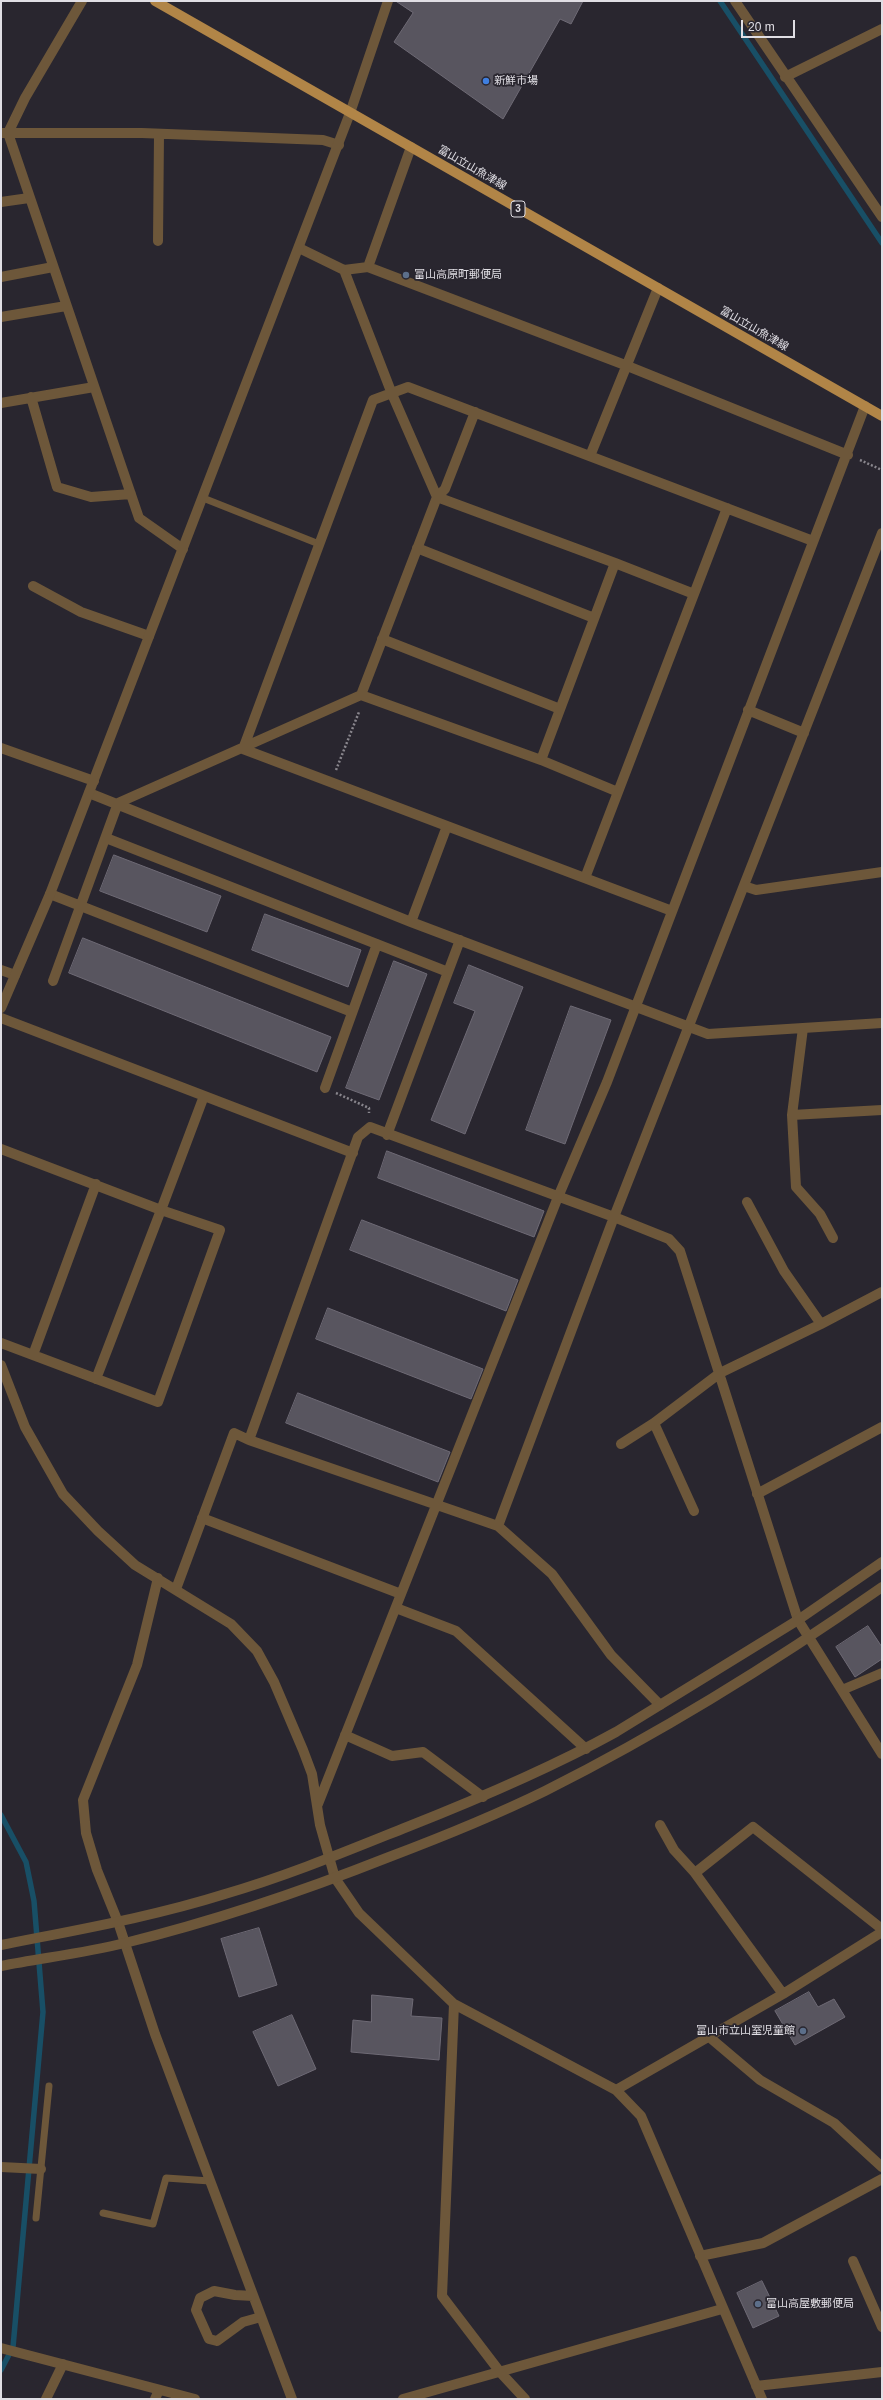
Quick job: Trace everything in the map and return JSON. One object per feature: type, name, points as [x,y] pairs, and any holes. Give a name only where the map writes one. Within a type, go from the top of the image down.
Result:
[{"type":"main road","name":"富山立山魚津線","points":[[155,1],[882,416]]},
{"type":"street","points":[[82,1],[24,98],[5,133],[29,198],[139,518],[183,549]]},
{"type":"street","points":[[1,1008],[50,894],[339,145],[388,1]]},
{"type":"street","points":[[735,1],[785,77],[882,217]]},
{"type":"street","points":[[785,77],[882,29]]},
{"type":"street","points":[[5,133],[159,135],[323,140],[339,145]]},
{"type":"street","points":[[158,242],[159,135]]},
{"type":"street","points":[[368,267],[411,147]]},
{"type":"street","points":[[1,202],[29,198]]},
{"type":"street","points":[[299,248],[344,270],[368,267],[625,365],[848,455]]},
{"type":"street","points":[[1,277],[53,267]]},
{"type":"street","points":[[344,270],[392,394],[437,497],[694,594]]},
{"type":"street","points":[[590,456],[625,365],[658,288]]},
{"type":"street","points":[[1,317],[66,306]]},
{"type":"street","points":[[1,402],[94,387]]},
{"type":"street","points":[[243,749],[373,400],[408,387],[813,541]]},
{"type":"street","points":[[31,398],[57,487],[91,497],[131,494]]},
{"type":"street","points":[[318,1804],[558,1197],[607,1082],[748,710],[848,455],[865,406]]},
{"type":"street","points":[[53,981],[118,803],[243,749],[360,695],[437,497],[445,489],[475,412]]},
{"type":"street","points":[[585,878],[727,508]]},
{"type":"street","points":[[498,1526],[614,1217],[882,534]]},
{"type":"street","points":[[417,548],[594,618]]},
{"type":"street","points":[[541,760],[615,563]]},
{"type":"street","points":[[33,586],[80,612],[150,636]]},
{"type":"street","points":[[382,639],[560,709]]},
{"type":"street","points":[[360,695],[541,760],[618,792]]},
{"type":"street","points":[[748,710],[804,733]]},
{"type":"street","points":[[1,748],[94,780]]},
{"type":"street","points":[[243,749],[672,911]]},
{"type":"street","points":[[89,793],[118,803],[411,922],[708,1034],[882,1023]]},
{"type":"street","points":[[411,922],[447,826]]},
{"type":"street","points":[[106,838],[448,972]]},
{"type":"street","points":[[744,886],[756,890],[882,872]]},
{"type":"street","points":[[50,894],[82,905],[352,1012]]},
{"type":"street","points":[[387,1135],[460,940]]},
{"type":"street","points":[[325,1088],[377,944]]},
{"type":"street","points":[[1,970],[15,975]]},
{"type":"street","points":[[1,1018],[353,1153]]},
{"type":"street","points":[[803,1028],[792,1115],[796,1187],[820,1214],[833,1238]]},
{"type":"street","points":[[96,1379],[204,1096]]},
{"type":"street","points":[[792,1115],[882,1110]]},
{"type":"street","points":[[249,1440],[358,1137],[370,1127],[387,1135],[614,1217],[669,1239],[680,1251],[798,1620],[882,1754]]},
{"type":"street","points":[[1,1150],[96,1184],[161,1210],[220,1230],[158,1402],[1,1343]]},
{"type":"street","points":[[33,1355],[96,1184]]},
{"type":"street","points":[[747,1202],[784,1272],[821,1324]]},
{"type":"street","points":[[621,1444],[654,1423],[720,1373],[821,1324],[882,1292]]},
{"type":"street","points":[[1,1365],[25,1427],[63,1494],[98,1531],[135,1565],[231,1624],[257,1652],[274,1682],[304,1750],[318,1804],[320,1825],[335,1878],[359,1913],[454,2004],[616,2090],[641,2116],[722,2309],[762,2399]]},
{"type":"street","points":[[654,1423],[694,1512]]},
{"type":"street","points":[[757,1494],[882,1427]]},
{"type":"street","points":[[176,1589],[234,1432],[249,1440],[436,1507],[498,1526],[552,1574],[611,1655],[660,1706]]},
{"type":"street","points":[[202,1518],[401,1594]]},
{"type":"street","points":[[1,1945],[118,1922],[225,1894],[330,1858],[484,1796],[586,1749],[660,1706],[798,1620],[882,1562]]},
{"type":"street","points":[[158,1578],[137,1665],[83,1800],[86,1833],[98,1870],[118,1922],[155,2034],[292,2399]]},
{"type":"street","points":[[1,1966],[124,1943],[241,1910],[335,1878],[453,1832],[544,1792],[629,1747],[809,1638],[882,1587]]},
{"type":"street","points":[[396,1608],[456,1631],[586,1749]]},
{"type":"street","points":[[842,1690],[882,1673]]},
{"type":"street","points":[[346,1735],[392,1756],[423,1752],[484,1796]]},
{"type":"street","points":[[660,1825],[674,1850],[695,1872],[783,1994]]},
{"type":"street","points":[[616,2090],[783,1994],[882,1930],[753,1827],[695,1872]]},
{"type":"street","points":[[454,2004],[442,2296],[500,2372],[525,2399]]},
{"type":"street","points":[[708,2036],[760,2080],[834,2123],[882,2168]]},
{"type":"street","points":[[1,2167],[41,2169]]},
{"type":"street","points":[[700,2256],[763,2243],[882,2179]]},
{"type":"street","points":[[853,2261],[882,2327]]},
{"type":"street","points":[[253,2296],[235,2295],[214,2291],[200,2298],[196,2310],[209,2339],[218,2341],[243,2322],[261,2317]]},
{"type":"street","points":[[403,2399],[722,2309]]},
{"type":"street","points":[[1,2348],[63,2364],[157,2394],[195,2399]]},
{"type":"street","points":[[46,2399],[63,2364]]},
{"type":"street","points":[[756,2386],[882,2372]]},
{"type":"lane","points":[[202,498],[319,544]]},
{"type":"lane","points":[[36,2218],[49,2086]]},
{"type":"lane","points":[[104,2213],[153,2224],[166,2178],[210,2181]]},
{"type":"path","points":[[848,455],[882,470]]},
{"type":"path","points":[[331,782],[360,709],[360,695]]},
{"type":"path","points":[[325,1088],[369,1108],[370,1127]]},
{"type":"building","name":"新鮮市場","points":[[396,1],[583,1],[571,24],[560,19],[503,119],[394,42],[413,13]]},
{"type":"building","points":[[114,855],[221,896],[207,932],[100,891]]},
{"type":"building","points":[[265,914],[361,950],[348,987],[252,950]]},
{"type":"building","points":[[83,938],[331,1037],[317,1072],[69,973]]},
{"type":"building","points":[[394,961],[427,974],[379,1100],[346,1088]]},
{"type":"building","points":[[469,965],[523,987],[465,1134],[431,1120],[475,1011],[454,1003]]},
{"type":"building","points":[[571,1006],[611,1020],[565,1144],[526,1130]]},
{"type":"building","points":[[387,1151],[544,1211],[534,1237],[378,1178]]},
{"type":"building","points":[[362,1220],[518,1280],[506,1311],[350,1250]]},
{"type":"building","points":[[328,1308],[483,1369],[471,1399],[316,1339]]},
{"type":"building","points":[[298,1393],[450,1452],[438,1482],[286,1423]]},
{"type":"building","points":[[868,1626],[882,1647],[882,1659],[855,1677],[836,1647]]},
{"type":"building","points":[[259,1928],[277,1985],[239,1997],[221,1939]]},
{"type":"building","name":"富山市立山室児童館","points":[[809,1992],[818,2007],[834,1999],[845,2017],[795,2045],[775,2011]]},
{"type":"building","points":[[372,1995],[413,1999],[411,2016],[442,2018],[439,2060],[351,2052],[353,2020],[371,2022]]},
{"type":"building","points":[[292,2015],[316,2069],[278,2086],[253,2032]]},
{"type":"building","points":[[762,2281],[779,2316],[753,2328],[737,2293]]},
{"type":"waterway","points":[[720,1],[882,243]]},
{"type":"waterway","points":[[1,1815],[26,1862],[34,1901],[43,2012],[13,2347],[1,2370]]},
{"type":"place","name":"新鮮市場","points":[[486,81]]},
{"type":"place","name":"富山高原町郵便局","points":[[406,275]]},
{"type":"place","name":"富山市立山室児童館","points":[[803,2031]]},
{"type":"place","name":"富山高屋敷郵便局","points":[[758,2304]]}]
